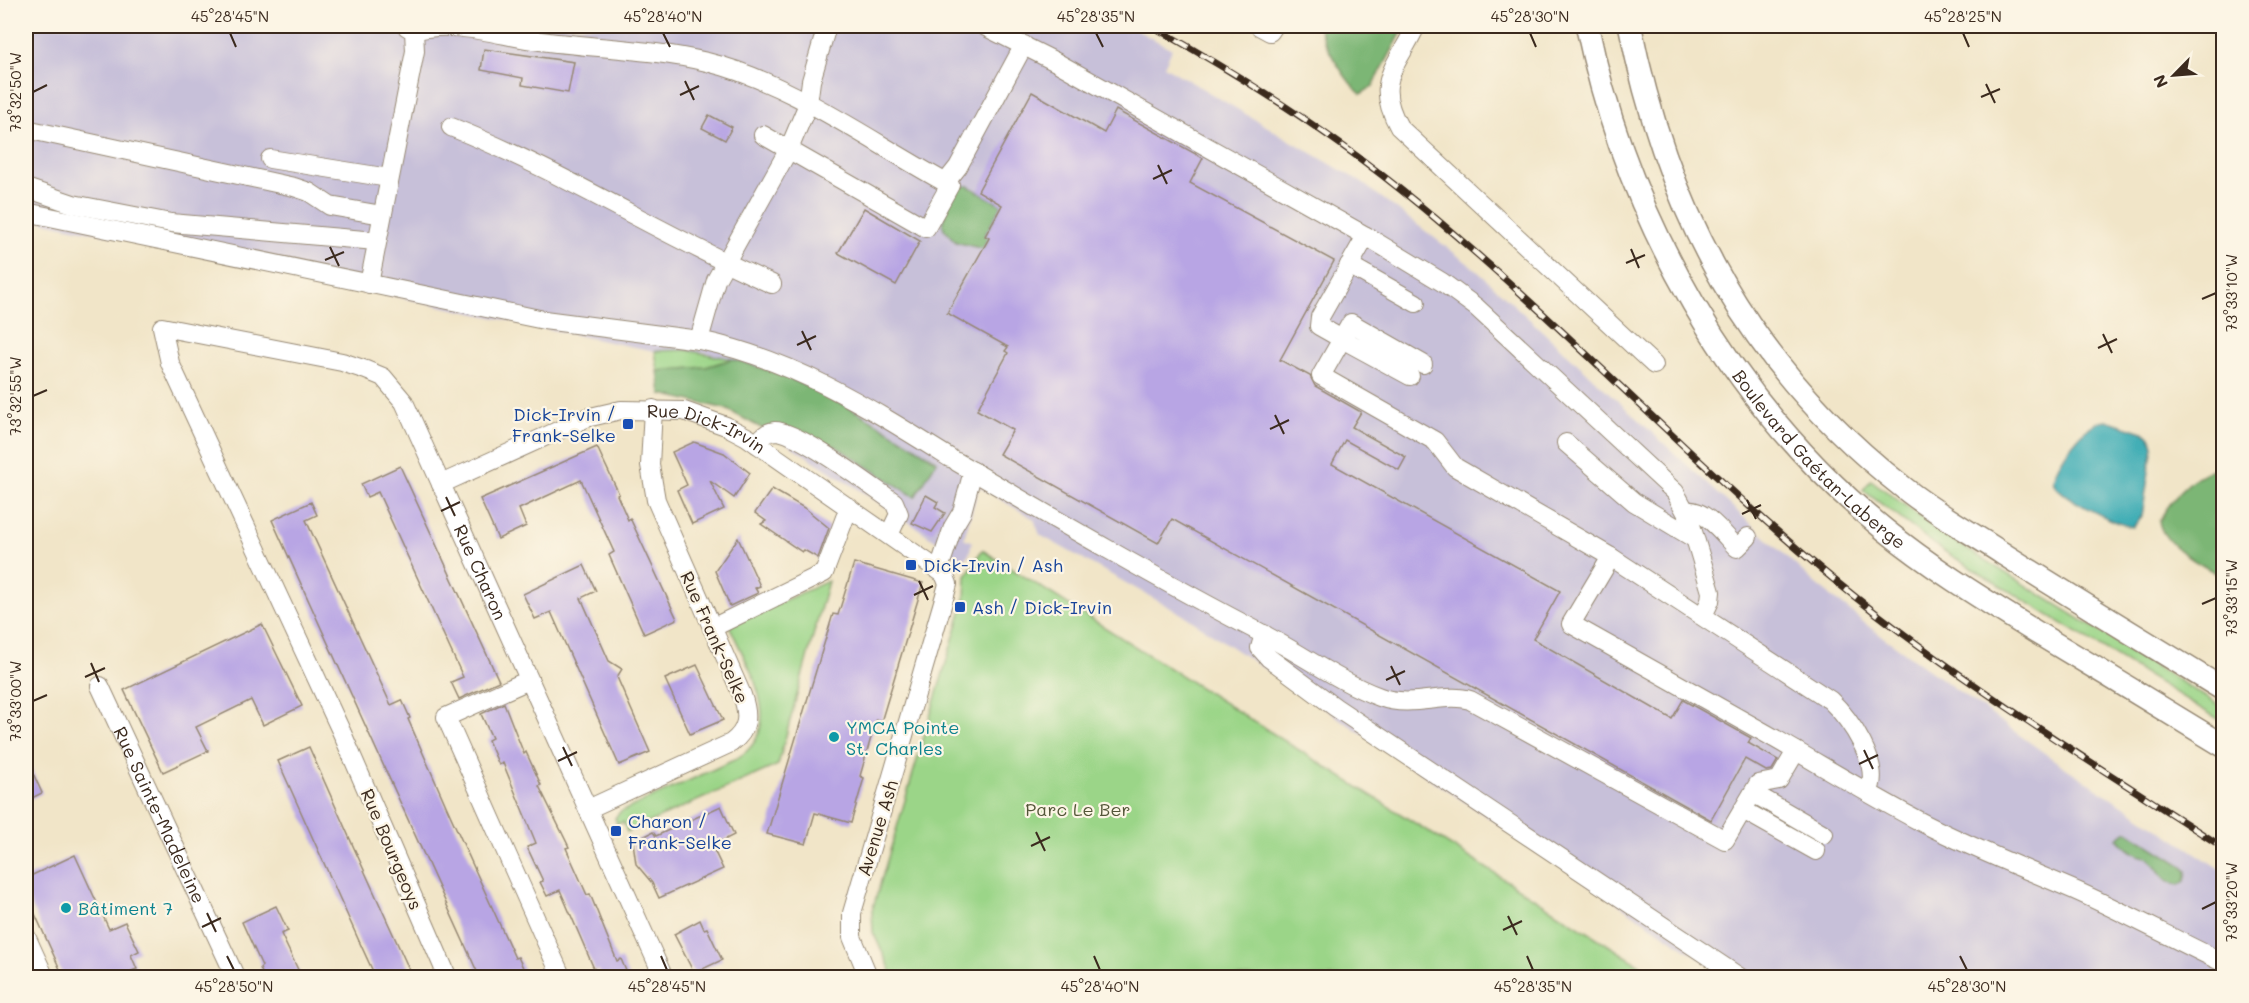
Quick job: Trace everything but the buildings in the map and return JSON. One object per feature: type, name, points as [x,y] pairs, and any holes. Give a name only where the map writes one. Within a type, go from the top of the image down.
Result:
[{"type":"main road","name":"Boulevard Gaétan-Laberge","points":[[1587,26],[1618,138],[1666,252],[1722,348],[1798,446],[1860,509],[1922,559],[2223,746]]},
{"type":"main road","points":[[1618,26],[1641,84]]},
{"type":"main road","name":"Boulevard Gaétan-Laberge","points":[[1630,26],[1641,84],[1659,143],[1679,198],[1716,271],[1772,356],[1833,426],[1873,463],[1932,508],[2223,690]]},
{"type":"street","points":[[369,284],[415,51],[410,28],[434,26],[540,41],[675,55],[707,62],[778,87],[950,185],[926,228],[763,135]]},
{"type":"street","points":[[699,340],[710,296],[789,149],[808,104],[811,81],[827,26]]},
{"type":"street","points":[[984,26],[1024,45],[1366,236],[1442,282],[1476,307],[1675,492],[1686,511],[1711,597],[1703,616]]},
{"type":"street","points":[[1258,26],[1270,32],[1274,26]]},
{"type":"street","points":[[1416,26],[1386,84],[1388,104],[1399,128],[1654,365]]},
{"type":"street","points":[[945,182],[958,167],[1024,45]]},
{"type":"street","points":[[452,127],[514,153],[726,264],[772,284]]},
{"type":"street","points":[[26,129],[294,187],[309,192],[330,206],[382,215]]},
{"type":"street","points":[[270,159],[389,178]]},
{"type":"street","points":[[26,188],[73,204],[171,223],[376,241]]},
{"type":"street","points":[[26,212],[544,320],[699,340],[758,356],[811,376],[872,409],[954,460],[1203,604],[1264,634],[1381,698],[1416,703],[1457,698],[1470,700],[1725,840],[1758,784],[1779,780],[1796,751]]},
{"type":"street","points":[[1366,236],[1328,304],[1319,326],[1346,331],[1417,370]]},
{"type":"street","points":[[1349,265],[1416,303]]},
{"type":"street","name":"Rue Charon","points":[[162,327],[342,362],[383,377],[404,402],[662,977]]},
{"type":"street","name":"Rue Bourgeoys","points":[[162,327],[163,342],[170,363],[336,720],[412,889],[448,978]]},
{"type":"street","points":[[1346,331],[1321,376],[1435,441],[1455,467],[1611,557],[1837,707],[1858,737],[1870,766],[1873,780],[1868,792]]},
{"type":"street","name":"Rue Dick-Irvin","points":[[441,484],[586,418],[621,410],[653,409],[698,415],[726,426],[757,444],[941,572]]},
{"type":"street","name":"Rue Frank-Selke","points":[[588,809],[724,747],[741,734],[747,722],[747,710],[660,514],[654,494],[650,458],[653,409]]},
{"type":"street","points":[[757,444],[772,431],[794,436],[894,502],[899,514],[889,535]]},
{"type":"street","points":[[1566,442],[1634,502],[1695,539]]},
{"type":"street","points":[[941,572],[959,542],[962,531],[962,512],[973,471]]},
{"type":"street","points":[[712,628],[824,573],[849,507]]},
{"type":"street","points":[[1686,511],[1694,510],[1702,514],[1737,548],[1748,537]]},
{"type":"street","points":[[1611,557],[1571,624],[1868,792],[1957,839],[2080,893],[2223,963]]},
{"type":"street","name":"Avenue Ash","points":[[869,978],[852,937],[852,913],[948,584],[941,572]]},
{"type":"street","points":[[1264,634],[1260,644],[1269,658],[1335,706],[1741,978]]},
{"type":"street","points":[[529,680],[446,717],[562,978]]},
{"type":"street","name":"Rue Sainte-Madeleine","points":[[100,686],[236,978]]},
{"type":"street","points":[[1753,793],[1824,834]]},
{"type":"street","points":[[1743,810],[1816,851]]},
{"type":"street","points":[[26,936],[45,978]]},
{"type":"shaded area","points":[[26,26],[1129,26],[1172,49],[1164,66],[1361,182],[1474,268],[1816,584],[1872,629],[2057,762],[2223,871],[2223,977],[1728,977],[1185,616],[1040,535],[1034,519],[979,487],[964,538],[972,542],[969,554],[960,562],[951,551],[892,511],[747,418],[770,369],[704,352],[655,351],[604,341],[26,218]]},
{"type":"green space","points":[[1319,26],[1405,26],[1373,86],[1361,94],[1336,63]]},
{"type":"green space","points":[[962,186],[968,186],[1002,205],[985,235],[989,238],[983,249],[956,242],[944,229],[943,224],[948,206]]},
{"type":"green space","points":[[686,350],[732,359],[706,367],[658,371],[655,351]]},
{"type":"green space","points":[[732,359],[787,377],[813,389],[864,416],[937,461],[915,497],[834,445],[829,452],[763,429],[726,409],[661,394],[658,371],[706,367]]},
{"type":"green space","points":[[2224,467],[2223,577],[2175,547],[2162,530],[2159,521],[2185,486],[2212,469]]},
{"type":"green space","points":[[1871,480],[1943,534],[2223,708],[2223,722],[1942,550],[1863,490]]},
{"type":"green space","name":"Parc Le Ber","points":[[982,550],[1659,977],[894,977],[873,932],[872,911],[965,599],[966,576]]},
{"type":"green space","points":[[828,581],[778,765],[627,832],[623,822],[617,824],[615,818],[620,812],[736,759],[752,746],[760,730],[762,713],[759,695],[729,625]]},
{"type":"green space","points":[[2127,831],[2180,864],[2187,871],[2185,881],[2179,885],[2169,881],[2148,857],[2128,849],[2118,838]]},
{"type":"water","points":[[2106,420],[2146,433],[2151,438],[2153,446],[2142,516],[2133,527],[2102,516],[2076,502],[2053,481],[2055,473],[2073,444],[2089,428]]},
{"type":"railway","points":[[1152,26],[1221,66],[1322,131],[1417,203],[1520,293],[1719,479],[1821,569],[1917,644],[2069,748],[2224,848]]},
{"type":"place","name":"Dick-Irvin / Frank-Selke","points":[[628,424]]},
{"type":"place","name":"Dick-Irvin / Ash","points":[[911,565]]},
{"type":"place","name":"Ash / Dick-Irvin","points":[[960,607]]},
{"type":"place","name":"YMCA Pointe St. Charles","points":[[834,737]]},
{"type":"place","name":"Charon / Frank-Selke","points":[[616,831]]},
{"type":"place","name":"Bâtiment 7","points":[[66,908]]}]
